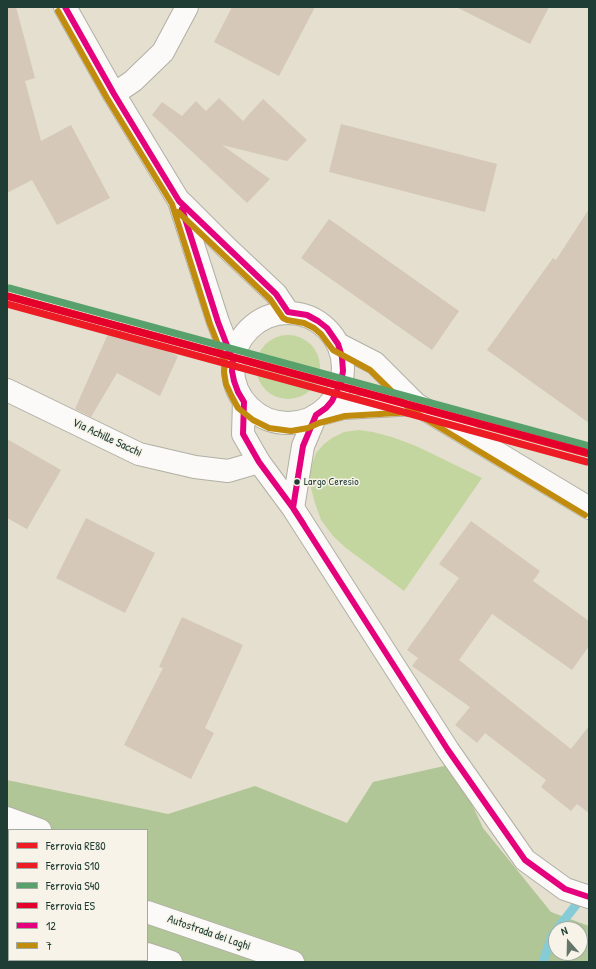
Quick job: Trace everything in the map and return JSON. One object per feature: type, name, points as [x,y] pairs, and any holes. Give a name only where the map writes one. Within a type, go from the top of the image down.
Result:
[{"type":"main road","points":[[65,7],[114,94],[179,201],[218,322],[233,361]]},
{"type":"main road","points":[[114,94],[133,81],[163,52],[187,7]]},
{"type":"main road","points":[[179,201],[276,294],[288,312]]},
{"type":"main road","points":[[293,508],[303,446],[316,415],[326,408],[337,392],[343,371],[342,357],[338,344],[327,328],[307,315],[288,312],[276,314],[253,324],[236,344],[232,371],[238,392],[244,402],[256,413],[272,421],[291,423],[305,420],[316,415],[344,408],[416,404]]},
{"type":"main road","points":[[338,344],[375,363],[416,404],[589,508]]},
{"type":"main road","name":"Via Achille Sacchi","points":[[7,390],[139,454],[195,467],[228,471],[259,462]]},
{"type":"main road","points":[[244,402],[243,434],[259,462],[293,508],[448,750],[525,860],[565,889],[589,897]]},
{"type":"main road","points":[[7,818],[37,829]]},
{"type":"main road","name":"Autostrada dei Laghi","points":[[148,912],[293,962]]},
{"type":"main road","points":[[148,954],[171,962]]},
{"type":"green space","points":[[288,335],[300,337],[311,344],[318,355],[320,367],[318,379],[311,390],[300,397],[288,399],[276,397],[265,390],[258,379],[256,367],[258,355],[265,344],[276,337]]},
{"type":"green space","points":[[358,430],[392,437],[416,446],[482,478],[404,591],[346,548],[333,536],[321,520],[315,503],[309,481],[311,467],[316,453],[332,438],[344,432]]},
{"type":"green space","points":[[453,764],[483,828],[551,912],[575,921],[548,921],[548,961],[588,961],[588,926],[589,962],[7,962],[7,780],[168,814],[255,786],[347,823],[373,782]]},
{"type":"building","points":[[7,7],[16,7],[35,78],[25,81],[41,141],[71,125],[110,198],[57,225],[32,180],[7,193]]},
{"type":"building","points":[[232,7],[315,7],[279,76],[214,42]]},
{"type":"building","points":[[456,7],[549,7],[530,44]]},
{"type":"building","points":[[219,98],[243,121],[263,99],[307,140],[287,161],[222,145],[270,179],[247,203],[152,115],[162,102],[182,116],[196,101],[206,111]]},
{"type":"building","points":[[341,124],[497,164],[485,212],[329,172]]},
{"type":"building","points":[[589,209],[589,423],[487,350],[553,258],[556,260]]},
{"type":"building","points":[[329,219],[459,311],[432,350],[301,258]]},
{"type":"building","points":[[111,327],[178,356],[160,396],[117,373],[91,417],[75,409]]},
{"type":"building","points":[[7,439],[61,470],[27,529],[7,518]]},
{"type":"building","points":[[86,518],[155,553],[125,613],[56,578]]},
{"type":"building","points":[[471,521],[540,571],[533,581],[589,621],[589,646],[572,670],[492,614],[459,660],[571,749],[589,726],[589,813],[577,804],[571,811],[541,787],[546,780],[485,733],[477,743],[455,725],[470,707],[412,666],[418,658],[407,650],[459,578],[439,564]]},
{"type":"building","points":[[182,617],[243,645],[205,728],[214,733],[191,779],[124,745],[163,668],[159,667]]},
{"type":"waterway","points":[[563,921],[576,905]]},
{"type":"waterway","points":[[543,962],[548,948]]},
{"type":"rail line","name":"S40","points":[[9,288],[589,446]]},
{"type":"rail line","name":"RE80","points":[[7,296],[589,454]]},
{"type":"rail line","name":"ES","points":[[7,296],[585,452]]},
{"type":"rail line","name":"S10","points":[[7,304],[587,462]]},
{"type":"transit line","name":"12","points":[[65,7],[114,94],[179,201],[276,294],[288,312],[307,315],[318,321],[327,328],[338,344],[342,357],[343,371],[341,382],[332,401],[326,408],[316,415],[303,446],[293,508],[448,750],[525,860],[565,889],[589,897]]},
{"type":"transit line","name":"7","points":[[58,11],[107,98],[172,204],[210,324],[225,362],[224,372],[226,384],[238,408],[253,420],[269,428],[291,431],[308,428],[319,423],[345,416],[414,412],[585,515]]},
{"type":"transit line","name":"12","points":[[182,209],[218,322],[233,361],[232,371],[234,381],[244,402],[243,434],[259,462],[304,525]]},
{"type":"transit line","name":"7","points":[[178,212],[270,299],[283,318],[304,323],[314,328],[321,334],[333,350],[370,370],[411,410],[432,422]]},
{"type":"place","name":"Largo Ceresio","points":[[297,482]]}]
